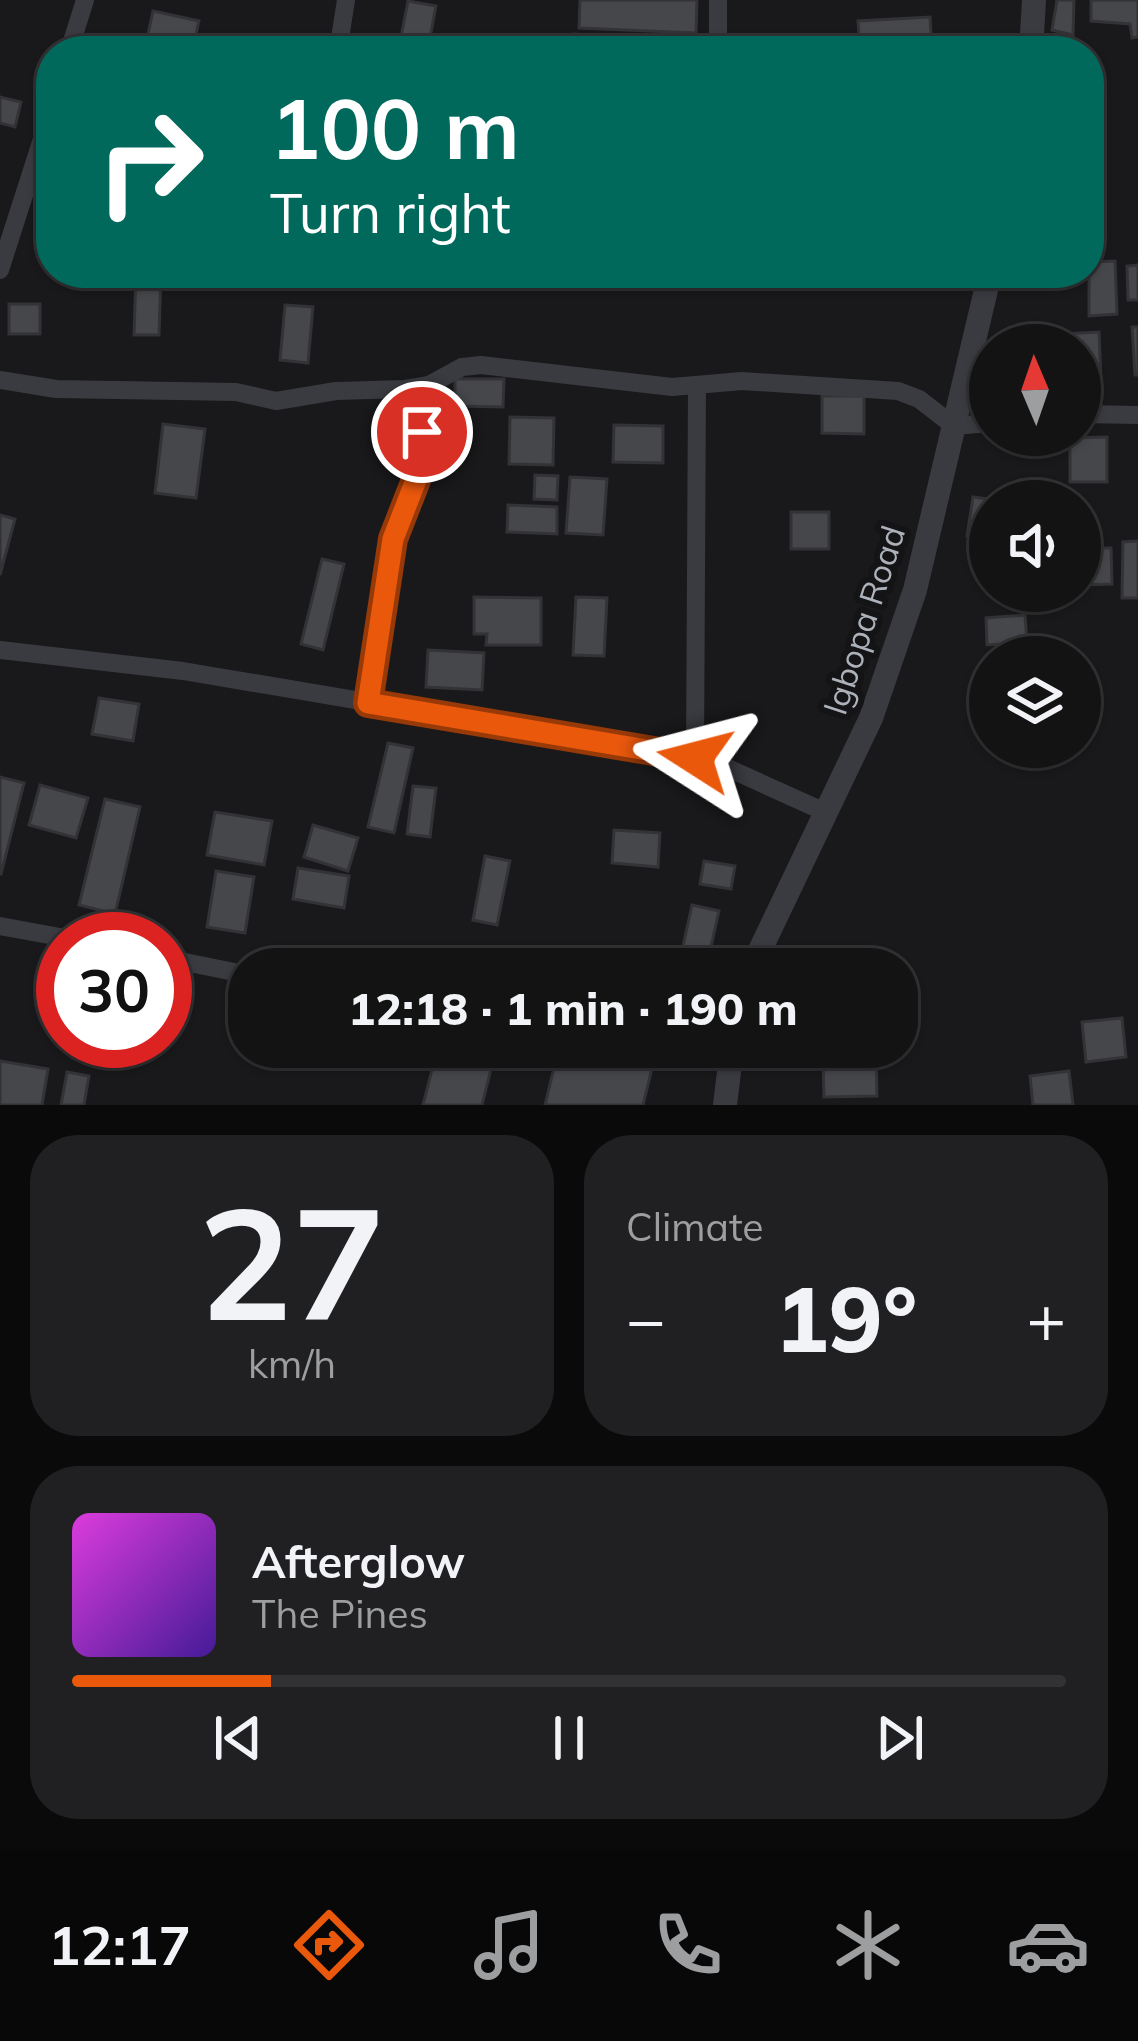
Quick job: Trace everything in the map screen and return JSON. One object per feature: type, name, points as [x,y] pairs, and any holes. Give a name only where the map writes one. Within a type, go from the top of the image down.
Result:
[{"type":"street","points":[[74,36],[85,0]]},
{"type":"street","points":[[340,36],[346,0]]},
{"type":"street","points":[[718,0],[718,36]]},
{"type":"street","points":[[1031,36],[1034,0]]},
{"type":"street","points":[[0,270],[36,155]]},
{"type":"street","name":"Igbopa Road","points":[[761,948],[871,718],[914,590],[986,288]]},
{"type":"street","points":[[0,380],[56,389],[236,392],[276,401],[323,392],[429,385],[462,367],[481,365],[673,388],[742,381],[898,391],[919,399],[954,426],[969,424]]},
{"type":"street","points":[[368,703],[393,539],[416,480],[429,385]]},
{"type":"street","points":[[695,758],[697,385]]},
{"type":"street","points":[[1101,414],[1138,415]]},
{"type":"street","points":[[0,650],[183,671],[710,760],[825,812]]},
{"type":"street","points":[[0,926],[36,933]]},
{"type":"street","points":[[192,963],[228,971]]},
{"type":"street","points":[[725,1105],[729,1068]]},
{"type":"building","points":[[580,0],[697,0],[696,33],[579,28]]},
{"type":"building","points":[[1057,0],[1074,0],[1073,35],[1052,30]]},
{"type":"building","points":[[1091,0],[1138,0],[1138,37],[1132,38],[1130,24],[1091,21]]},
{"type":"building","points":[[408,1],[436,6],[430,36],[401,36]]},
{"type":"building","points":[[153,11],[199,21],[196,36],[148,36]]},
{"type":"building","points":[[930,17],[931,36],[859,36],[858,21]]},
{"type":"building","points":[[0,97],[21,102],[15,127],[0,123]]},
{"type":"building","points":[[1104,261],[1115,261],[1117,314],[1089,316],[1089,288],[1104,288]]},
{"type":"building","points":[[1138,265],[1138,300],[1128,300],[1127,266]]},
{"type":"building","points":[[136,288],[161,288],[159,335],[134,335]]},
{"type":"building","points":[[9,304],[40,304],[40,334],[9,334]]},
{"type":"building","points":[[285,305],[313,307],[308,363],[280,360]]},
{"type":"building","points":[[1132,327],[1138,327],[1138,375],[1135,375]]},
{"type":"building","points":[[455,379],[504,379],[503,407],[455,406]]},
{"type":"building","points":[[822,396],[864,396],[864,434],[822,433]]},
{"type":"building","points":[[510,417],[554,418],[553,465],[509,464]]},
{"type":"building","points":[[163,424],[205,429],[196,498],[155,493]]},
{"type":"building","points":[[614,425],[663,426],[663,463],[613,462]]},
{"type":"building","points":[[1101,437],[1107,437],[1107,482],[1070,480],[1070,456],[1101,456]]},
{"type":"building","points":[[535,475],[558,476],[557,500],[534,499]]},
{"type":"building","points":[[570,477],[607,479],[603,535],[566,533]]},
{"type":"building","points":[[508,505],[557,507],[557,534],[507,532]]},
{"type":"building","points":[[791,512],[829,512],[829,549],[791,549]]},
{"type":"building","points":[[0,515],[15,519],[0,575]]},
{"type":"building","points":[[1138,541],[1138,598],[1122,598],[1123,542]]},
{"type":"building","points":[[1101,548],[1111,548],[1112,584],[1101,584]]},
{"type":"building","points":[[322,559],[344,564],[323,650],[301,644]]},
{"type":"building","points":[[474,597],[541,598],[541,645],[486,645],[487,634],[474,634]]},
{"type":"building","points":[[576,597],[607,598],[604,656],[573,655]]},
{"type":"building","points":[[1025,615],[1027,636],[987,636],[986,618]]},
{"type":"building","points":[[428,650],[484,653],[482,690],[426,687]]},
{"type":"building","points":[[99,698],[139,704],[133,741],[92,734]]},
{"type":"building","points":[[388,743],[413,748],[394,833],[368,827]]},
{"type":"building","points":[[0,777],[24,783],[1,874],[0,874]]},
{"type":"building","points":[[40,785],[88,798],[76,838],[29,825]]},
{"type":"building","points":[[413,786],[436,788],[430,837],[407,834]]},
{"type":"building","points":[[105,799],[140,807],[115,912],[79,905]]},
{"type":"building","points":[[215,812],[272,821],[264,865],[207,855]]},
{"type":"building","points":[[313,825],[358,838],[348,871],[304,857]]},
{"type":"building","points":[[614,830],[660,833],[658,867],[612,863]]},
{"type":"building","points":[[485,856],[510,861],[497,925],[473,920]]},
{"type":"building","points":[[704,861],[735,866],[731,889],[700,884]]},
{"type":"building","points":[[298,868],[349,876],[344,908],[293,899]]},
{"type":"building","points":[[216,871],[254,877],[245,933],[207,927]]},
{"type":"building","points":[[692,905],[719,911],[711,948],[683,948]]},
{"type":"building","points":[[1122,1018],[1126,1057],[1086,1062],[1082,1022]]},
{"type":"building","points":[[0,1061],[48,1069],[42,1105],[0,1105]]},
{"type":"building","points":[[432,1068],[491,1068],[482,1105],[423,1105]]},
{"type":"building","points":[[554,1068],[652,1068],[643,1105],[545,1105]]},
{"type":"building","points":[[823,1068],[876,1068],[877,1096],[824,1097]]},
{"type":"building","points":[[1069,1071],[1073,1105],[1033,1105],[1030,1076]]},
{"type":"building","points":[[67,1072],[89,1076],[84,1105],[61,1105]]},
{"type":"route","points":[[422,432],[416,480],[393,539],[368,703],[695,758]]}]
